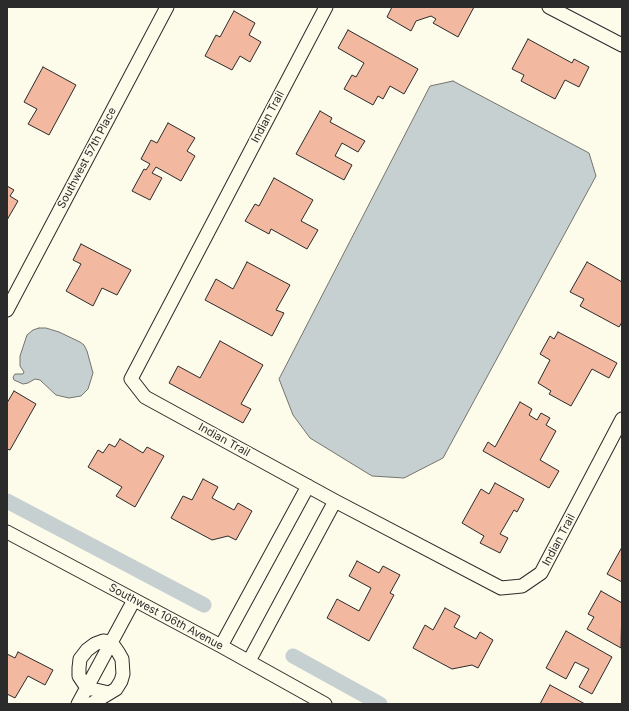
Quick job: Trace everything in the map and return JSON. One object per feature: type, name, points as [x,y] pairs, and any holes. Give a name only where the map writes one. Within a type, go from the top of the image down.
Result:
[{"type":"street","name":"Southwest 57th Place","points":[[7,310],[167,7]]},
{"type":"street","name":"Indian Trail","points":[[326,7],[131,379],[145,397],[335,501],[501,588],[522,586],[541,573],[622,419]]},
{"type":"street","points":[[549,7],[622,46]]},
{"type":"street","points":[[221,646],[308,486]]},
{"type":"street","points":[[249,661],[335,501]]},
{"type":"street","name":"Southwest 106th Avenue","points":[[7,532],[249,661],[311,701],[325,704]]},
{"type":"street","points":[[78,704],[134,600]]},
{"type":"street","points":[[109,693],[87,688],[79,676],[78,668],[80,659],[86,650],[103,641],[111,642]]},
{"type":"street","points":[[91,704],[116,689],[121,681],[124,668],[122,660],[111,642]]},
{"type":"shaded area","points":[[453,81],[589,153],[596,176],[443,458],[404,478],[372,476],[310,438],[293,415],[279,379],[430,86]]},
{"type":"shaded area","points":[[46,328],[59,332],[84,345],[93,373],[88,389],[81,396],[69,398],[56,395],[40,380],[35,379],[23,384],[14,380],[13,377],[15,374],[23,374],[24,372],[20,366],[20,356],[27,335],[33,330]]},
{"type":"building","points":[[392,7],[474,7],[458,37],[433,23],[436,19],[431,16],[416,21],[411,31],[387,17]]},
{"type":"building","points":[[234,11],[255,23],[249,35],[261,42],[250,62],[240,56],[232,70],[205,56],[216,35],[220,37]]},
{"type":"building","points":[[348,30],[418,69],[404,94],[390,86],[383,99],[378,96],[373,105],[344,89],[352,75],[356,77],[364,63],[338,48]]},
{"type":"building","points":[[528,39],[572,63],[574,59],[589,67],[579,87],[565,80],[555,99],[521,81],[524,75],[512,69]]},
{"type":"building","points":[[43,67],[76,85],[49,135],[28,124],[37,109],[24,102]]},
{"type":"building","points":[[320,111],[332,118],[330,122],[365,141],[358,152],[342,143],[335,156],[352,165],[344,180],[296,154]]},
{"type":"building","points":[[168,123],[195,138],[187,151],[195,156],[181,181],[156,167],[152,173],[162,178],[150,200],[132,191],[144,169],[146,170],[150,164],[141,159],[151,140],[157,143]]},
{"type":"building","points":[[274,178],[313,200],[301,221],[318,230],[307,249],[271,229],[269,234],[245,221],[255,204],[259,206]]},
{"type":"building","points":[[7,186],[14,190],[10,196],[18,201],[7,220]]},
{"type":"building","points":[[81,244],[131,270],[117,295],[102,288],[93,306],[66,291],[81,264],[73,260]]},
{"type":"building","points":[[247,262],[290,285],[276,310],[284,313],[272,336],[205,300],[216,279],[233,289]]},
{"type":"building","points":[[587,262],[622,282],[622,322],[619,327],[580,306],[584,299],[570,292]]},
{"type":"building","points":[[558,332],[617,363],[609,378],[592,369],[571,406],[549,394],[551,391],[538,383],[550,360],[540,354],[550,336],[554,339]]},
{"type":"building","points":[[220,341],[263,365],[241,404],[251,409],[243,423],[169,383],[178,366],[200,378]]},
{"type":"building","points":[[14,391],[36,404],[10,450],[7,449],[7,403]]},
{"type":"building","points":[[520,402],[532,409],[529,415],[537,420],[541,413],[550,418],[546,425],[556,431],[540,460],[559,471],[549,488],[483,451],[488,442],[495,447]]},
{"type":"building","points":[[120,439],[143,453],[147,447],[164,456],[135,507],[116,496],[122,487],[88,467],[98,450],[103,453],[109,444],[115,447]]},
{"type":"building","points":[[203,479],[218,487],[212,498],[234,510],[238,503],[252,511],[236,540],[228,536],[212,540],[171,518],[183,496],[192,500]]},
{"type":"building","points":[[495,483],[524,499],[517,512],[514,510],[500,534],[508,538],[500,553],[480,543],[484,536],[462,523],[481,489],[489,494]]},
{"type":"building","points":[[622,547],[622,582],[607,574]]},
{"type":"building","points":[[357,561],[379,573],[383,566],[400,575],[390,593],[394,595],[369,641],[327,618],[337,599],[359,611],[371,588],[349,576]]},
{"type":"building","points":[[601,591],[622,603],[621,648],[587,629],[594,617],[588,614]]},
{"type":"building","points":[[445,608],[460,616],[454,627],[476,639],[480,632],[493,640],[478,668],[472,665],[452,669],[413,648],[425,625],[433,630]]},
{"type":"building","points":[[566,631],[612,657],[592,694],[579,687],[589,669],[575,662],[566,679],[546,668]]},
{"type":"building","points":[[18,652],[53,670],[45,685],[28,676],[15,698],[7,694],[7,654],[15,658]]},
{"type":"building","points":[[550,685],[585,704],[540,704]]},
{"type":"waterway","points":[[7,501],[204,605]]},
{"type":"waterway","points":[[293,656],[380,704]]}]
